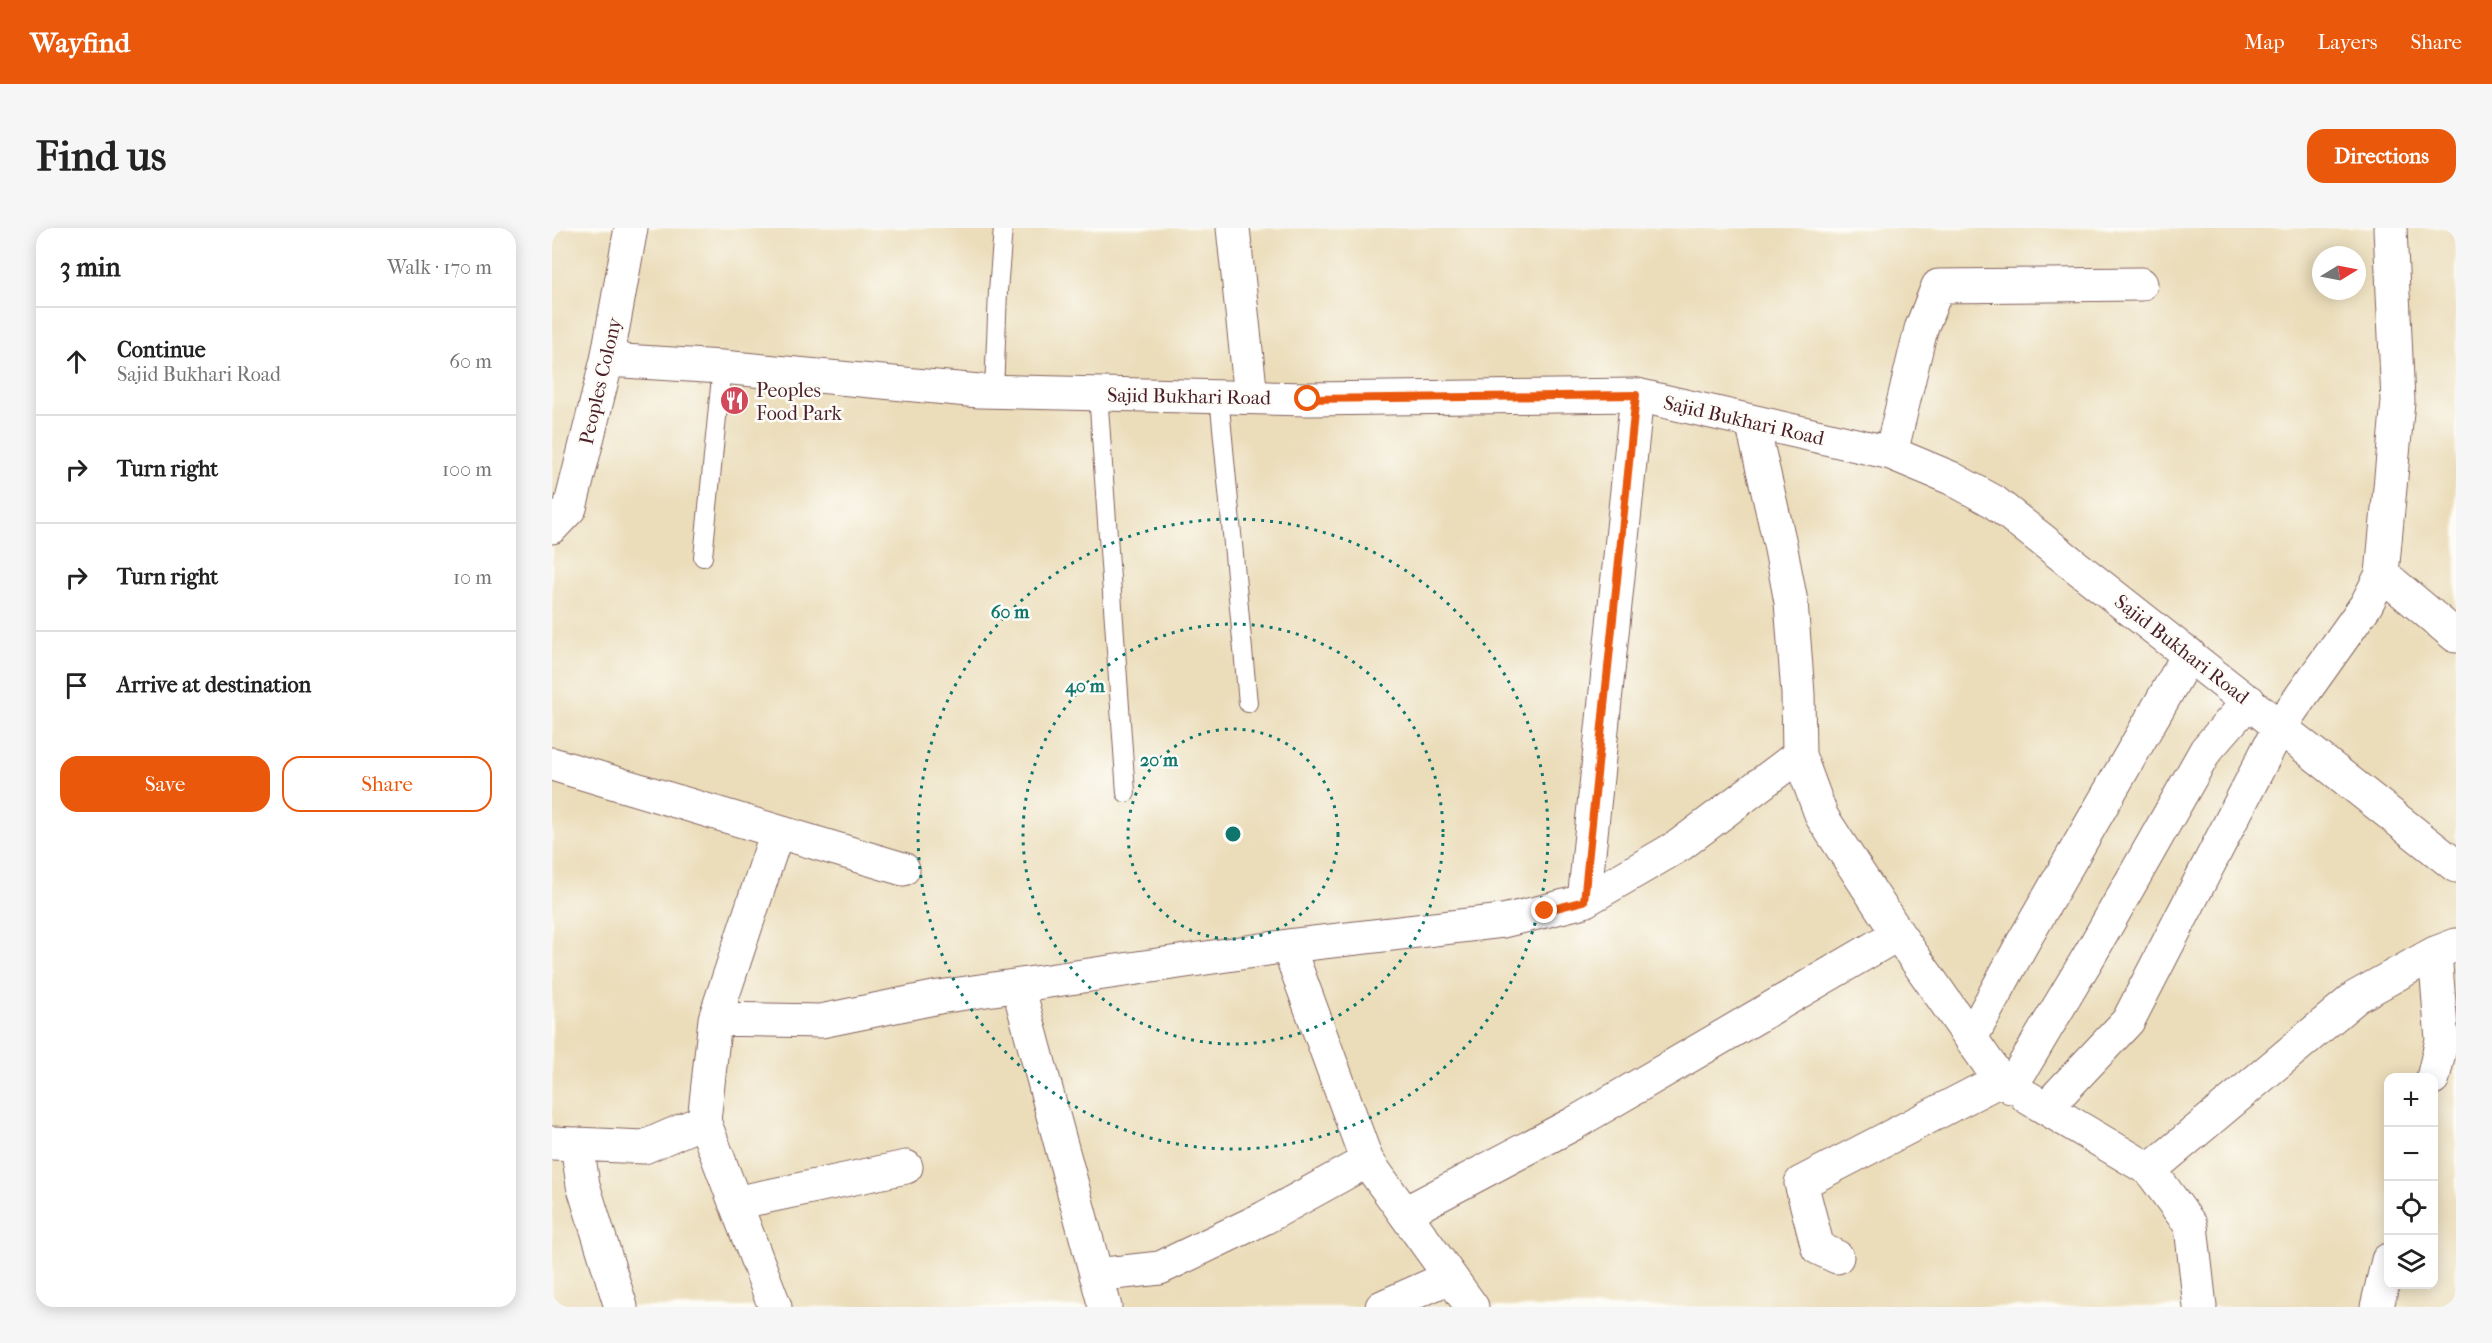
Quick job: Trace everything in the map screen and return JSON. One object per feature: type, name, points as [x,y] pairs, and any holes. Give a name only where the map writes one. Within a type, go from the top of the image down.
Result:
[{"type":"street","name":"Peoples Colony","points":[[552,527],[570,508],[608,360],[631,228]]},
{"type":"street","points":[[1233,228],[1235,397]]},
{"type":"street","points":[[2046,1108],[2128,1021],[2280,726],[2366,605],[2382,574],[2398,401],[2390,228]]},
{"type":"street","points":[[1891,453],[1921,329],[1938,286],[2141,284]]},
{"type":"street","name":"Sajid Bukhari Road","points":[[608,360],[722,367],[994,391],[1308,399],[1636,395],[1891,453],[1951,477],[1993,501],[2455,862]]},
{"type":"street","points":[[1584,901],[1636,395]]},
{"type":"street","points":[[1752,422],[1791,602],[1798,694],[1799,755],[1822,817],[1898,934],[1971,1038],[2006,1083],[2150,1170],[2191,1226],[2200,1307]]},
{"type":"street","points":[[2382,574],[2456,636]]},
{"type":"street","points":[[1971,1038],[2022,944],[2189,654]]},
{"type":"street","points":[[1837,1257],[1818,1248],[1801,1183],[2006,1083],[2092,951],[2206,750],[2248,701]]},
{"type":"street","points":[[715,1019],[821,1021],[939,997],[1288,946],[1503,921],[1584,901],[1680,845],[1799,755]]},
{"type":"street","points":[[552,764],[903,869]]},
{"type":"street","points":[[775,1307],[704,1121],[715,1019],[777,832]]},
{"type":"street","points":[[1405,1213],[1573,1124],[1898,934]]},
{"type":"street","points":[[1288,946],[1367,1161],[1472,1307]]},
{"type":"street","points":[[2150,1170],[2356,997],[2445,949]]},
{"type":"street","points":[[2434,1073],[2442,1040],[2445,949]]},
{"type":"street","points":[[1017,986],[1105,1307]]},
{"type":"street","points":[[621,1307],[583,1185],[565,1144],[644,1147],[704,1121]]},
{"type":"street","points":[[1096,1275],[1160,1268],[1264,1218],[1367,1161]]},
{"type":"street","points":[[735,1203],[906,1167]]},
{"type":"street","points":[[1382,1307],[1450,1277]]},
{"type":"street","points":[[2377,1307],[2384,1277]]},
{"type":"lane","points":[[994,391],[1003,228]]},
{"type":"lane","points":[[702,557],[722,367]]},
{"type":"lane","points":[[1098,393],[1126,793]]},
{"type":"lane","points":[[1235,397],[1248,704]]},
{"type":"place","name":"Peoples Food Park","points":[[735,401]]},
{"type":"route","points":[[1308,399],[1636,395],[1584,901],[1545,911]]}]
